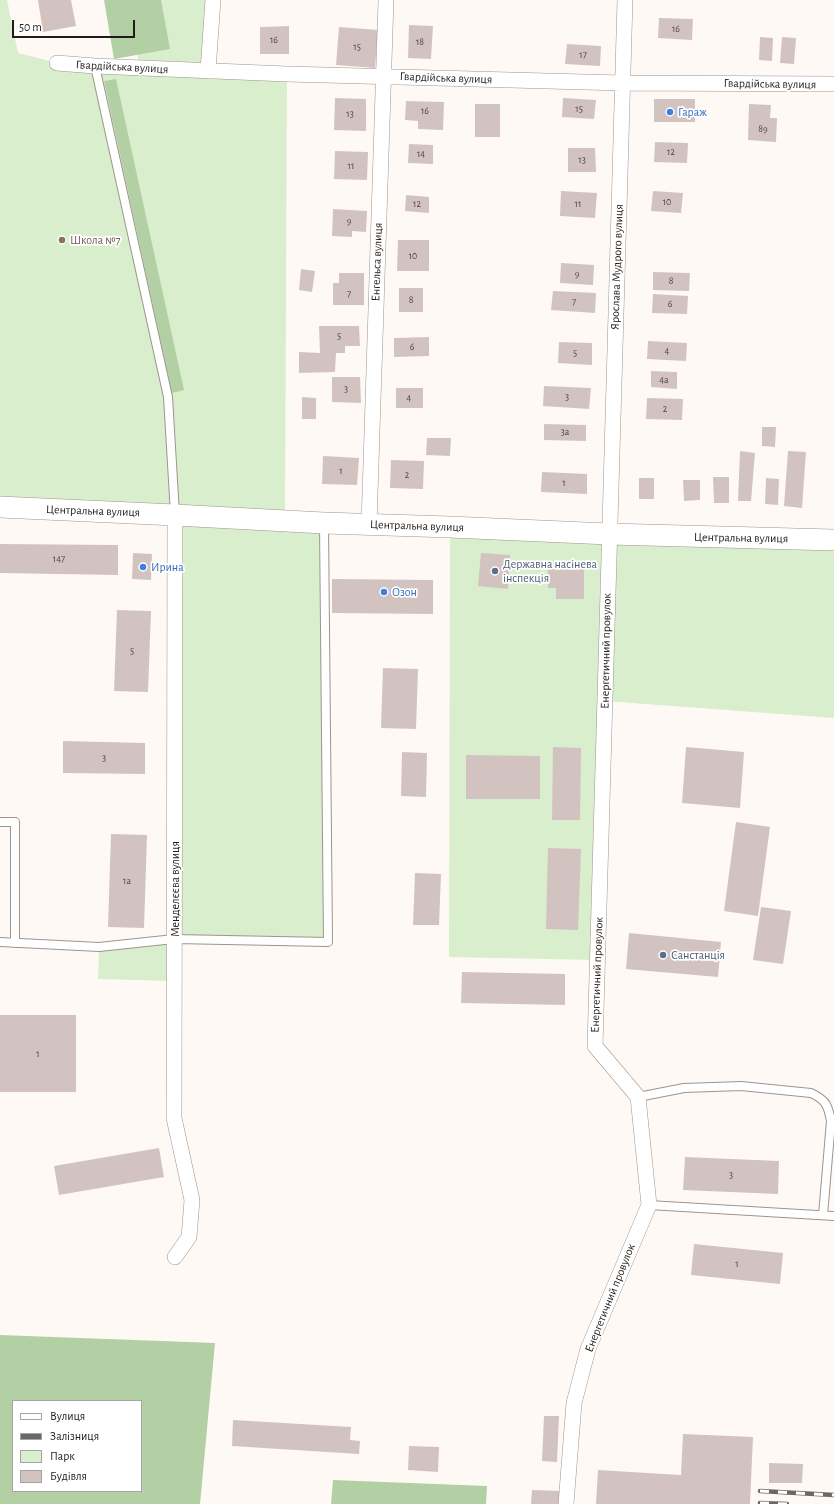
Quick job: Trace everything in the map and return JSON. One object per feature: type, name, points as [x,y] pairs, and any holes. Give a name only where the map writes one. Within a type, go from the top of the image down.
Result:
[{"type":"main road","name":"Центральна вулиця","points":[[0,508],[175,515],[324,524],[834,540]]},
{"type":"street","points":[[208,71],[214,0]]},
{"type":"street","name":"Енгельса вулиця","points":[[370,525],[386,0]]},
{"type":"street","name":"Ярослава Мудрого вулиця","points":[[609,534],[622,83],[626,0]]},
{"type":"street","name":"Гвардійська вулиця","points":[[58,63],[208,71],[622,83],[834,84]]},
{"type":"street","name":"Менделєєва вулиця","points":[[175,515],[174,1118],[192,1200],[189,1237],[175,1258]]},
{"type":"street","name":"Енергетичний провулок","points":[[566,1504],[574,1403],[588,1349],[649,1205],[638,1097],[595,1046],[609,534]]},
{"type":"lane","points":[[95,66],[168,397],[175,515]]},
{"type":"lane","points":[[0,942],[98,947],[174,940],[328,942],[324,524]]},
{"type":"lane","points":[[0,822],[15,822],[15,943]]},
{"type":"lane","points":[[638,1097],[684,1088],[741,1086],[811,1092],[820,1097],[829,1107],[831,1121],[823,1215]]},
{"type":"lane","points":[[649,1205],[834,1216]]},
{"type":"green space","points":[[0,0],[7,0],[18,53],[58,63],[140,68],[126,0],[213,0],[208,71],[287,74],[285,521],[324,523],[328,942],[175,939],[174,981],[98,979],[99,947],[174,940],[175,515],[0,507]]},
{"type":"green space","points":[[104,0],[161,0],[170,49],[114,59]]},
{"type":"green space","points":[[116,79],[184,390],[172,393],[104,81]]},
{"type":"green space","points":[[450,527],[834,540],[834,718],[605,701],[597,960],[449,957]]},
{"type":"green space","points":[[0,1335],[215,1343],[200,1504],[0,1504]]},
{"type":"green space","points":[[333,1480],[487,1486],[486,1504],[331,1504]]},
{"type":"building","points":[[38,0],[71,0],[76,26],[43,32]]},
{"type":"building","points":[[659,18],[693,19],[692,40],[658,38]]},
{"type":"building","points":[[409,25],[433,26],[431,59],[408,58]]},
{"type":"building","points":[[289,26],[289,54],[260,54],[260,27]]},
{"type":"building","points":[[339,27],[378,30],[375,68],[336,65]]},
{"type":"building","points":[[760,37],[773,38],[772,61],[759,60]]},
{"type":"building","points":[[782,37],[796,38],[794,64],[780,63]]},
{"type":"building","points":[[567,44],[601,46],[600,66],[565,64]]},
{"type":"building","points":[[335,98],[366,99],[366,131],[334,130]]},
{"type":"building","points":[[563,98],[596,100],[594,119],[562,117]]},
{"type":"building","points":[[654,99],[695,99],[695,122],[654,122]]},
{"type":"building","points":[[406,101],[444,102],[443,130],[418,129],[418,121],[405,120]]},
{"type":"building","points":[[475,104],[500,104],[500,137],[475,137]]},
{"type":"building","points":[[749,104],[771,105],[770,118],[777,118],[776,142],[748,140]]},
{"type":"building","points":[[655,142],[688,143],[687,163],[654,162]]},
{"type":"building","points":[[409,144],[433,145],[433,164],[408,163]]},
{"type":"building","points":[[568,148],[595,148],[596,172],[568,172]]},
{"type":"building","points":[[335,151],[368,152],[367,180],[334,179]]},
{"type":"building","points":[[561,191],[597,193],[595,218],[560,216]]},
{"type":"building","points":[[653,191],[683,193],[681,213],[651,211]]},
{"type":"building","points":[[406,195],[429,197],[429,213],[405,211]]},
{"type":"building","points":[[333,209],[367,211],[366,232],[352,231],[352,237],[332,236]]},
{"type":"building","points":[[398,240],[429,240],[429,271],[397,271]]},
{"type":"building","points":[[561,263],[594,265],[593,285],[560,283]]},
{"type":"building","points":[[301,269],[315,271],[312,292],[299,290]]},
{"type":"building","points":[[653,272],[690,273],[689,291],[653,290]]},
{"type":"building","points":[[339,273],[364,273],[364,305],[333,305],[333,283],[339,283]]},
{"type":"building","points":[[399,288],[423,288],[423,312],[399,312]]},
{"type":"building","points":[[553,291],[596,293],[595,313],[551,310]]},
{"type":"building","points":[[653,294],[688,296],[687,314],[652,313]]},
{"type":"building","points":[[319,326],[359,326],[360,346],[345,346],[345,353],[336,353],[335,372],[299,373],[299,352],[320,353]]},
{"type":"building","points":[[429,337],[429,356],[394,357],[394,338]]},
{"type":"building","points":[[648,341],[687,343],[686,361],[647,359]]},
{"type":"building","points":[[559,342],[592,343],[592,365],[558,363]]},
{"type":"building","points":[[651,371],[677,372],[677,389],[651,387]]},
{"type":"building","points":[[332,377],[360,377],[361,403],[332,402]]},
{"type":"building","points":[[544,386],[591,388],[589,409],[543,406]]},
{"type":"building","points":[[396,388],[423,388],[423,408],[396,408]]},
{"type":"building","points":[[302,397],[316,398],[316,419],[302,419]]},
{"type":"building","points":[[647,398],[683,399],[682,420],[646,419]]},
{"type":"building","points":[[544,424],[586,425],[586,441],[544,440]]},
{"type":"building","points":[[762,427],[776,427],[775,447],[762,446]]},
{"type":"building","points":[[427,438],[451,438],[450,456],[426,455]]},
{"type":"building","points":[[740,451],[755,453],[751,501],[738,501]]},
{"type":"building","points":[[788,451],[806,452],[802,508],[784,506]]},
{"type":"building","points":[[323,456],[359,458],[357,485],[322,484]]},
{"type":"building","points":[[391,460],[424,461],[423,489],[390,488]]},
{"type":"building","points":[[542,472],[587,474],[587,494],[541,492]]},
{"type":"building","points":[[713,477],[729,477],[729,503],[714,503]]},
{"type":"building","points":[[639,478],[654,478],[654,499],[639,499]]},
{"type":"building","points":[[766,478],[779,479],[778,505],[765,504]]},
{"type":"building","points":[[683,480],[700,480],[700,500],[684,501]]},
{"type":"building","points":[[0,544],[118,545],[118,575],[0,573]]},
{"type":"building","points":[[133,553],[152,554],[151,580],[132,579]]},
{"type":"building","points":[[481,553],[510,555],[508,589],[478,586]]},
{"type":"building","points":[[584,566],[584,599],[556,599],[556,588],[548,588],[548,567]]},
{"type":"building","points":[[332,579],[433,580],[433,614],[332,613]]},
{"type":"building","points":[[117,610],[151,611],[148,692],[114,691]]},
{"type":"building","points":[[383,668],[418,669],[416,729],[381,728]]},
{"type":"building","points":[[63,741],[145,743],[145,774],[63,773]]},
{"type":"building","points":[[553,747],[581,748],[580,820],[552,820]]},
{"type":"building","points":[[686,747],[744,752],[740,808],[682,803]]},
{"type":"building","points":[[402,752],[427,753],[426,797],[401,796]]},
{"type":"building","points":[[466,755],[540,756],[540,799],[466,799]]},
{"type":"building","points":[[736,822],[770,827],[758,916],[724,911]]},
{"type":"building","points":[[111,834],[147,835],[144,928],[108,927]]},
{"type":"building","points":[[548,848],[581,849],[578,930],[546,929]]},
{"type":"building","points":[[415,873],[441,874],[439,925],[413,925]]},
{"type":"building","points":[[761,907],[791,911],[783,964],[753,960]]},
{"type":"building","points":[[629,933],[721,942],[718,977],[626,969]]},
{"type":"building","points":[[462,972],[565,974],[565,1005],[461,1003]]},
{"type":"building","points":[[0,1015],[76,1015],[76,1092],[0,1092]]},
{"type":"building","points":[[159,1148],[164,1177],[59,1195],[54,1166]]},
{"type":"building","points":[[685,1157],[779,1161],[778,1194],[683,1190]]},
{"type":"building","points":[[694,1244],[783,1253],[780,1284],[691,1275]]},
{"type":"building","points":[[544,1416],[559,1416],[557,1462],[542,1461]]},
{"type":"building","points":[[233,1420],[351,1427],[350,1440],[360,1441],[359,1454],[232,1446]]},
{"type":"building","points":[[683,1434],[753,1437],[750,1504],[596,1504],[598,1470],[681,1475]]},
{"type":"building","points":[[409,1446],[439,1447],[438,1472],[408,1470]]},
{"type":"building","points":[[769,1463],[803,1464],[802,1483],[769,1483]]},
{"type":"building","points":[[532,1490],[563,1491],[562,1504],[531,1504]]},
{"type":"railway","points":[[760,1491],[834,1495]]},
{"type":"railway","points":[[760,1503],[787,1504]]},
{"type":"place","name":"Гараж","points":[[670,112]]},
{"type":"place","name":"Школа №7","points":[[62,240]]},
{"type":"place","name":"Ирина","points":[[143,567]]},
{"type":"place","name":"Державна насiнева iнспекцiя","points":[[495,571]]},
{"type":"place","name":"Озон","points":[[384,592]]},
{"type":"place","name":"Санстанція","points":[[663,955]]}]
